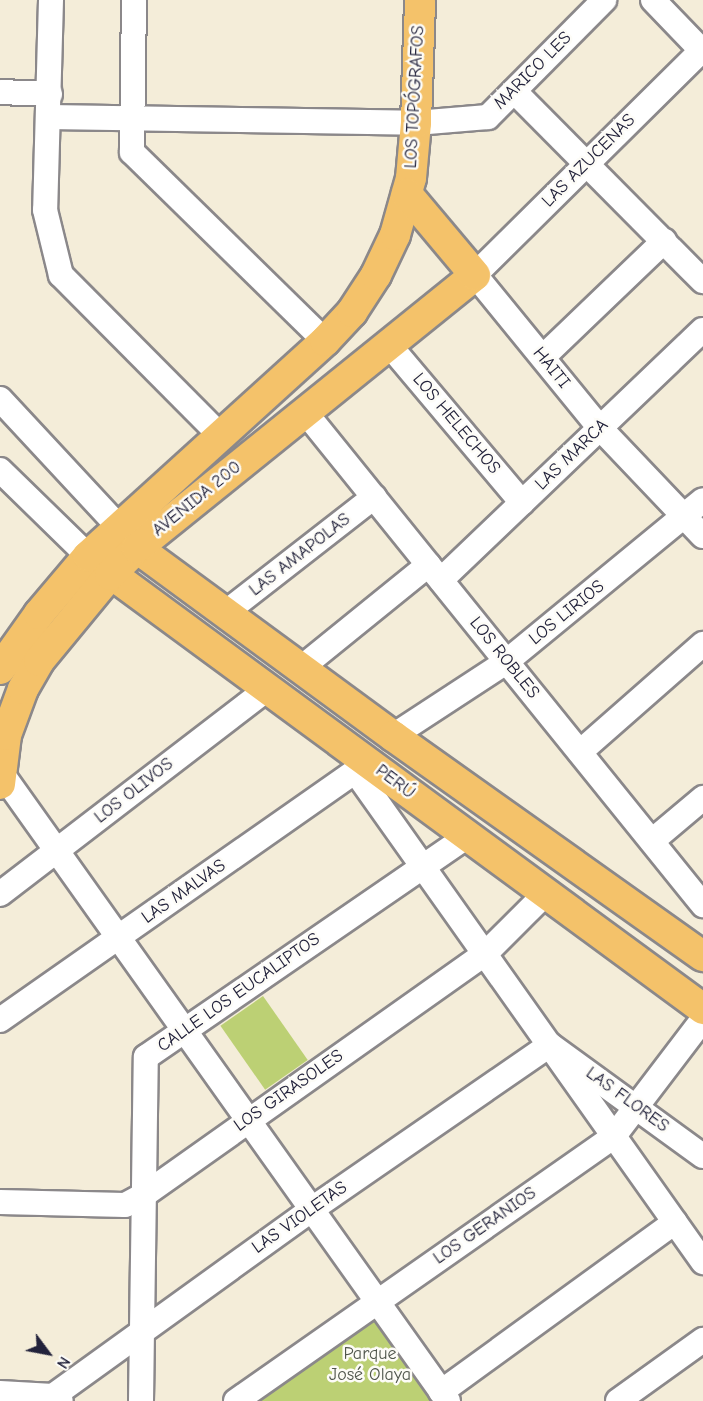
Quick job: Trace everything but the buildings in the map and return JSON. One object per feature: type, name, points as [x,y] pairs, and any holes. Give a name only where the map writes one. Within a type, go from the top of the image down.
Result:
[{"type":"main road","name":"LOS TOPÓGRAFOS","points":[[407,194],[416,123],[420,0]]},
{"type":"main road","name":"AVENIDA 200","points":[[0,784],[6,735],[23,689],[39,661],[110,575],[127,537],[222,436],[325,341],[352,312],[376,275],[395,235],[407,194]]},
{"type":"main road","name":"HAITI","points":[[407,194],[475,274]]},
{"type":"main road","name":"AVENIDA 200","points":[[0,669],[88,556],[127,537],[305,412],[390,346],[475,274]]},
{"type":"main road","name":"PERÚ","points":[[127,537],[225,613],[393,736],[600,884],[699,948]]},
{"type":"main road","name":"PERÚ","points":[[88,556],[110,575],[268,688],[361,767],[467,836],[703,1009]]},
{"type":"main road","points":[[577,917],[600,884]]},
{"type":"street","points":[[51,0],[45,210],[61,275],[222,436]]},
{"type":"street","points":[[134,0],[132,152],[325,341]]},
{"type":"street","name":"MARICO LES","points":[[0,92],[49,105],[132,120],[416,123],[488,117],[604,0]]},
{"type":"street","points":[[653,0],[702,50]]},
{"type":"street","name":"LAS AZUCENAS","points":[[475,274],[702,50]]},
{"type":"street","points":[[514,91],[703,281]]},
{"type":"street","points":[[543,357],[664,241]]},
{"type":"street","name":"HAITI","points":[[475,274],[600,428],[703,536]]},
{"type":"street","name":"LAS MARCA","points":[[435,572],[522,503],[703,330]]},
{"type":"street","name":"LOS HELECHOS","points":[[390,346],[522,503]]},
{"type":"street","points":[[0,399],[127,537]]},
{"type":"street","name":"LOS ROBLES","points":[[305,412],[703,905]]},
{"type":"street","points":[[0,470],[88,556]]},
{"type":"street","name":"LAS AMAPOLAS","points":[[225,613],[374,497]]},
{"type":"street","name":"LOS LIRIOS","points":[[393,736],[506,662],[684,518],[703,500]]},
{"type":"street","points":[[301,668],[435,572]]},
{"type":"street","points":[[579,752],[703,644]]},
{"type":"street","name":"LOS OLIVOS","points":[[0,894],[268,688]]},
{"type":"street","points":[[361,767],[423,867],[703,1262]]},
{"type":"street","name":"LAS MALVAS","points":[[0,1020],[361,767]]},
{"type":"street","points":[[0,771],[444,1396],[675,1222]]},
{"type":"street","points":[[652,842],[703,798]]},
{"type":"street","name":"CALLE LOS EUCALIPTOS","points":[[141,1401],[146,1057],[467,836]]},
{"type":"street","name":"LOS GIRASOLES","points":[[0,1202],[125,1204],[144,1195],[248,1119],[485,954],[545,894]]},
{"type":"street","name":"LOS GERANIOS","points":[[236,1401],[614,1136],[638,1108],[703,1019]]},
{"type":"street","name":"LAS FLORES","points":[[550,1045],[703,1156]]},
{"type":"street","name":"LAS VIOLETAS","points":[[57,1398],[142,1331],[312,1209],[550,1045]]},
{"type":"street","points":[[618,1401],[703,1340]]},
{"type":"street","points":[[0,1394],[57,1398]]},
{"type":"green space","points":[[263,996],[308,1060],[265,1090],[220,1026]]},
{"type":"green space","name":"Parque José Olaya","points":[[377,1313],[440,1401],[257,1401]]}]
